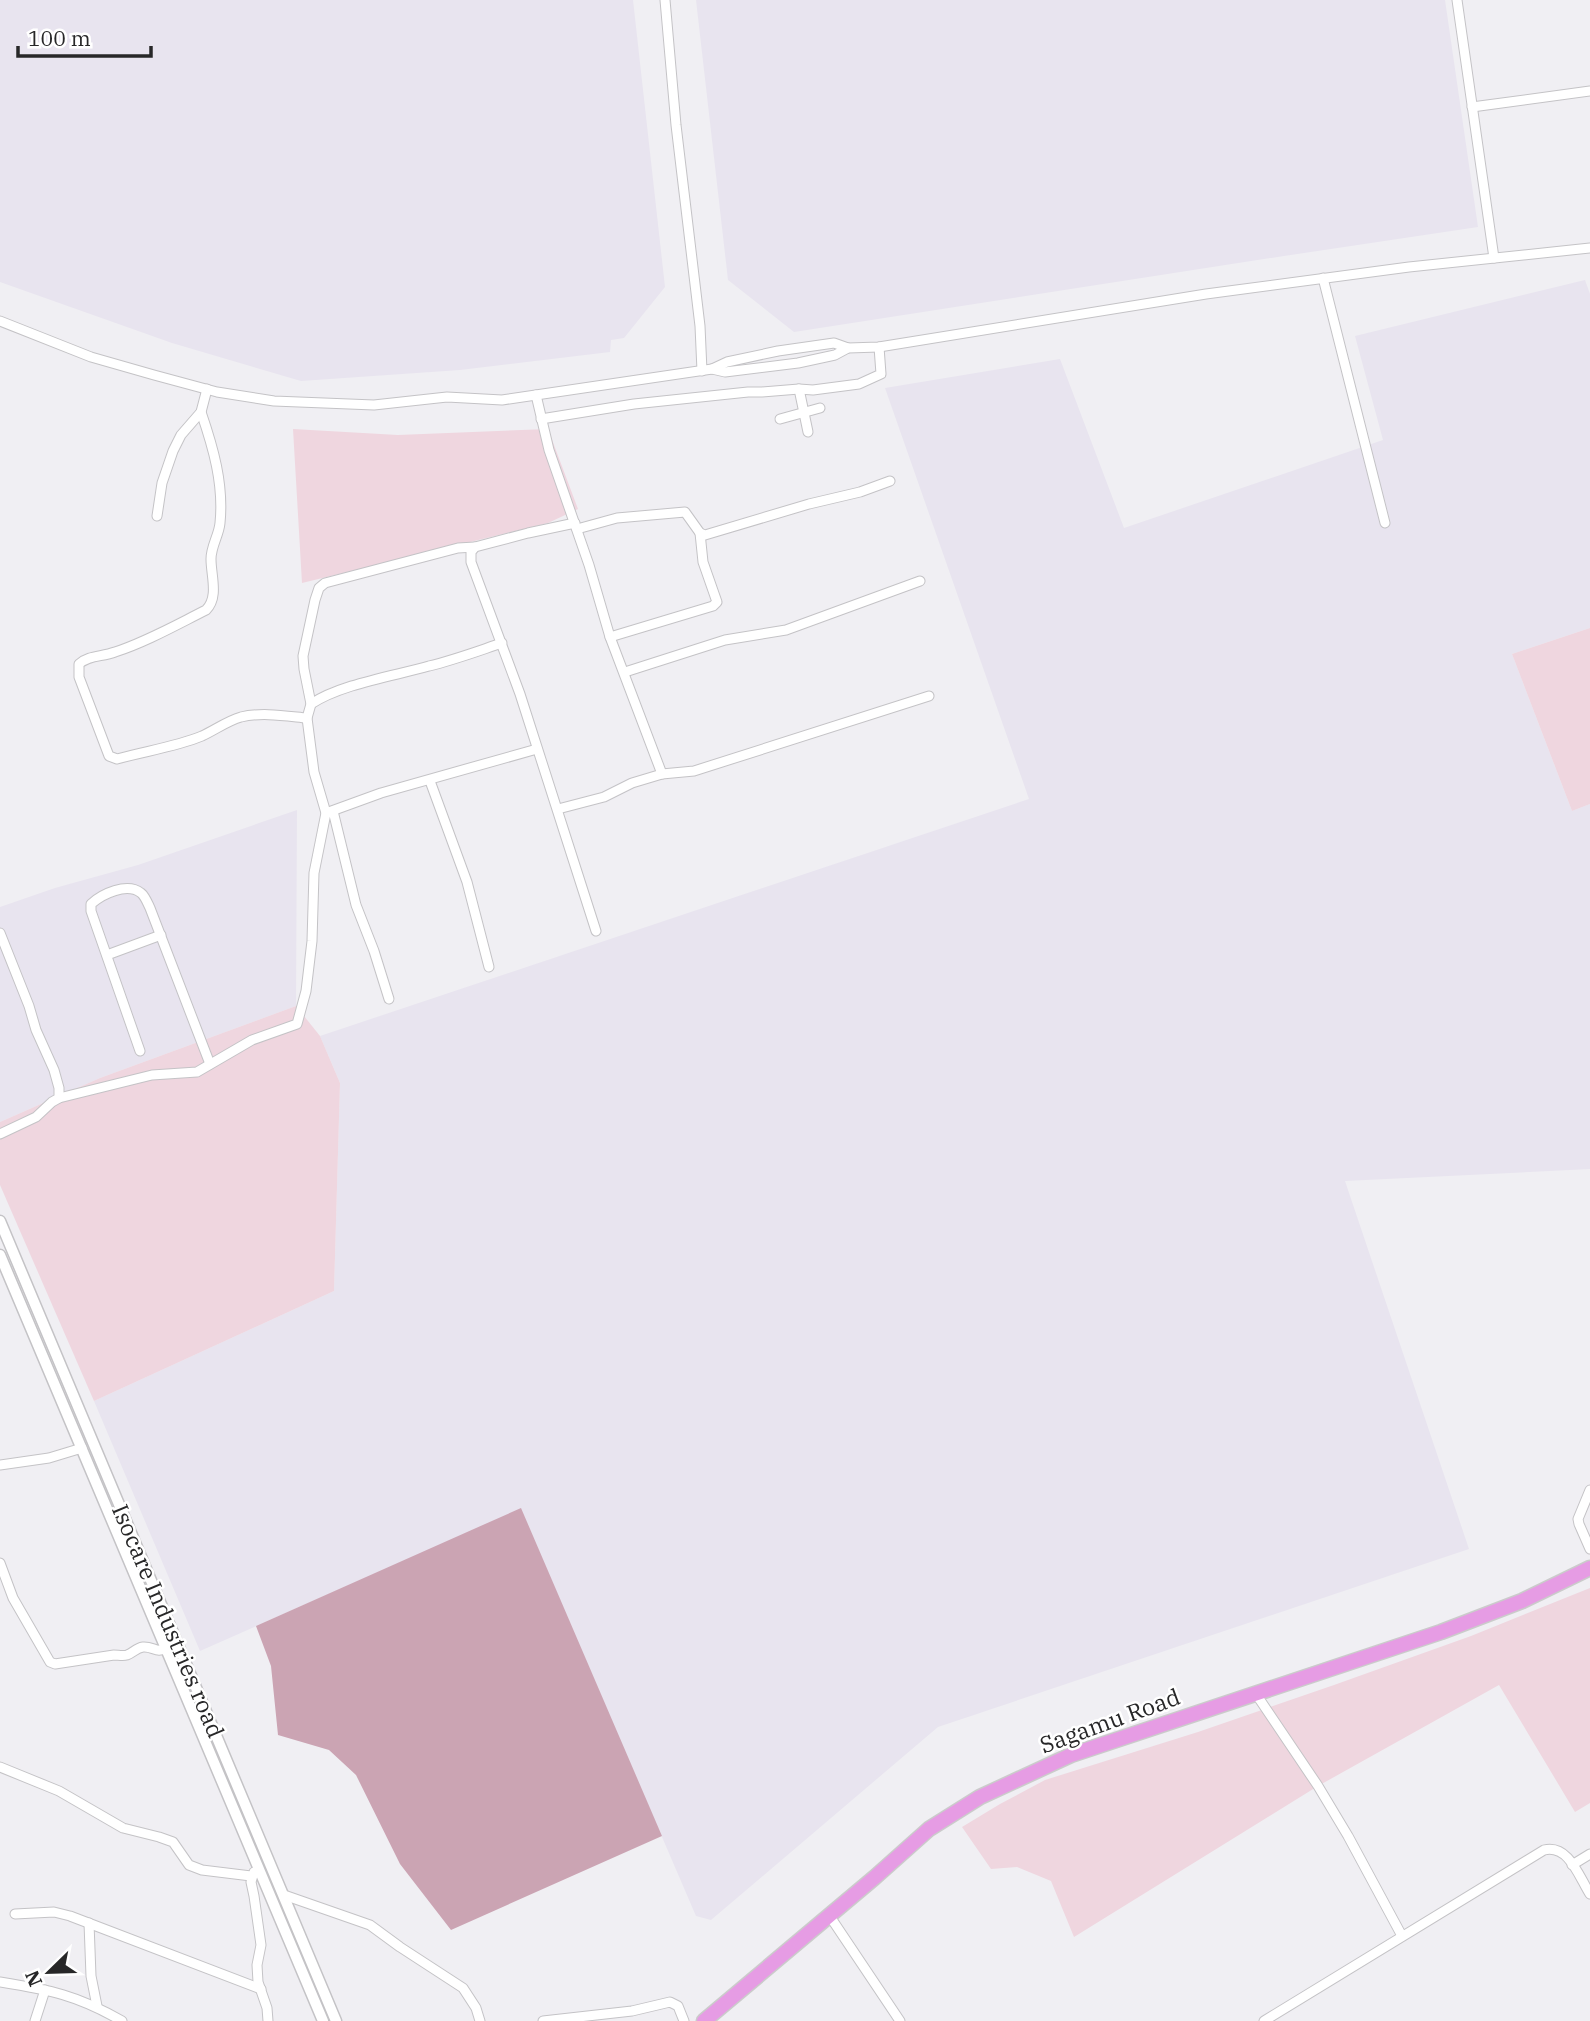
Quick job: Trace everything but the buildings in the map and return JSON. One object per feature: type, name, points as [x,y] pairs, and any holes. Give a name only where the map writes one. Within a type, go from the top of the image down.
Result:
[{"type":"highway","name":"Sagamu Road","points":[[704,2021],[929,1829],[980,1797],[1071,1755],[1441,1632],[1522,1601],[1589,1570]]},
{"type":"street","points":[[665,0],[676,125],[707,370]]},
{"type":"street","points":[[1457,0],[1494,258]]},
{"type":"street","points":[[1472,107],[1590,91]]},
{"type":"street","points":[[0,321],[91,357],[207,390],[274,401],[374,405],[447,397],[502,400],[707,370],[727,362],[778,351],[834,343],[848,348],[879,347],[1206,294],[1590,247]]},
{"type":"street","points":[[1323,278],[1385,523]]},
{"type":"street","points":[[541,419],[634,404],[748,391],[762,393],[813,390],[859,384],[881,374],[879,347]]},
{"type":"street","points":[[707,370],[725,372],[798,363],[835,355],[848,348]]},
{"type":"street","points":[[799,389],[808,432]]},
{"type":"street","points":[[157,516],[162,483],[173,451],[181,435],[201,412],[207,390]]},
{"type":"street","points":[[536,395],[549,450],[589,565],[610,637],[662,774]]},
{"type":"street","points":[[780,419],[820,408]]},
{"type":"street","points":[[201,412],[214,452],[219,481],[220,524],[212,548],[214,596],[211,605],[157,635],[113,653],[82,661],[79,664],[79,677],[109,756],[117,759],[201,736],[240,717],[278,715],[307,718]]},
{"type":"street","points":[[700,533],[705,535],[860,492],[890,481]]},
{"type":"street","points":[[389,999],[356,905],[330,812],[314,772],[307,718],[311,705],[303,656],[319,588],[325,583],[458,548],[475,547],[617,518],[688,513],[700,533],[703,562],[717,602],[713,606],[610,637]]},
{"type":"street","points":[[475,547],[471,552],[472,569],[520,694],[596,931]]},
{"type":"street","points":[[625,672],[725,640],[795,627],[920,581]]},
{"type":"street","points":[[311,705],[319,699],[363,683],[502,643]]},
{"type":"street","points":[[558,809],[604,797],[632,783],[662,774],[694,771],[929,696]]},
{"type":"street","points":[[330,812],[381,793],[537,749]]},
{"type":"street","points":[[429,781],[467,882],[489,967]]},
{"type":"street","points":[[0,1134],[36,1117],[59,1098],[152,1075],[197,1072],[252,1040],[297,1024],[306,991],[312,942],[314,873],[330,812]]},
{"type":"street","points":[[140,1051],[91,911],[92,904],[108,893],[125,890],[142,894],[150,908],[210,1064]]},
{"type":"street","points":[[0,933],[54,1070],[59,1098]]},
{"type":"street","points":[[107,955],[161,935]]},
{"type":"street","name":"Isocare Industries road","points":[[0,1221],[336,2021]]},
{"type":"street","name":"Isocare Industries road","points":[[0,1255],[323,2021]]},
{"type":"street","points":[[0,1465],[49,1458],[82,1448]]},
{"type":"street","points":[[1590,1490],[1578,1519],[1590,1549]]},
{"type":"street","points":[[0,1563],[13,1598],[50,1662],[55,1664],[124,1655],[145,1647],[158,1651],[166,1648]]},
{"type":"street","points":[[179,1677],[190,1671]]},
{"type":"street","points":[[1256,1694],[1330,1806],[1402,1936]]},
{"type":"street","points":[[0,1767],[59,1791],[122,1828],[173,1842],[189,1866],[251,1877]]},
{"type":"street","points":[[1264,2021],[1544,1850],[1552,1848],[1565,1854],[1590,1894]]},
{"type":"street","points":[[1572,1865],[1590,1854]]},
{"type":"street","points":[[258,1867],[251,1877],[261,1945],[257,1965],[258,1982],[267,2008],[268,2021]]},
{"type":"street","points":[[284,1895],[370,1924],[463,1988],[476,2008],[480,2021]]},
{"type":"street","points":[[15,1914],[54,1912],[261,1989]]},
{"type":"street","points":[[830,1915],[900,2021]]},
{"type":"street","points":[[89,1923],[91,1976],[97,2006]]},
{"type":"street","points":[[0,1982],[74,1997],[97,2006],[122,2021]]},
{"type":"street","points":[[35,2021],[45,1990]]},
{"type":"street","points":[[543,2021],[632,2011],[670,2002],[678,2006],[684,2021]]},
{"type":"shaded area","points":[[0,0],[633,0],[665,287],[624,338],[611,340],[610,352],[460,370],[301,381],[172,343],[0,282]]},
{"type":"shaded area","points":[[696,0],[1445,0],[1478,227],[794,332],[728,280]]},
{"type":"shaded area","points":[[1585,280],[1590,294],[1590,628],[1512,654],[1572,811],[1590,804],[1590,1169],[1345,1181],[1469,1549],[938,1727],[711,1920],[696,1916],[521,1509],[200,1651],[94,1401],[334,1291],[340,1083],[320,1036],[1029,799],[885,388],[1060,359],[1124,528],[1383,440],[1355,336]]},
{"type":"shaded area","points":[[293,429],[398,435],[548,429],[578,509],[548,523],[302,583]]},
{"type":"shaded area","points":[[1590,628],[1590,804],[1572,811],[1512,654]]},
{"type":"shaded area","points":[[297,810],[296,1006],[100,1078],[0,1122],[0,907],[55,888],[138,865]]},
{"type":"shaded area","points":[[296,1006],[320,1036],[340,1083],[334,1291],[94,1401],[0,1185],[0,1122],[100,1078]]},
{"type":"shaded area","points":[[521,1508],[662,1836],[451,1930],[400,1864],[356,1775],[329,1750],[278,1735],[271,1666],[256,1626]]},
{"type":"shaded area","points":[[1590,1588],[1590,1803],[1575,1812],[1499,1685],[1318,1786],[1074,1937],[1051,1881],[1017,1867],[991,1869],[962,1827],[1045,1780],[1198,1732],[1334,1685],[1471,1636]]}]
